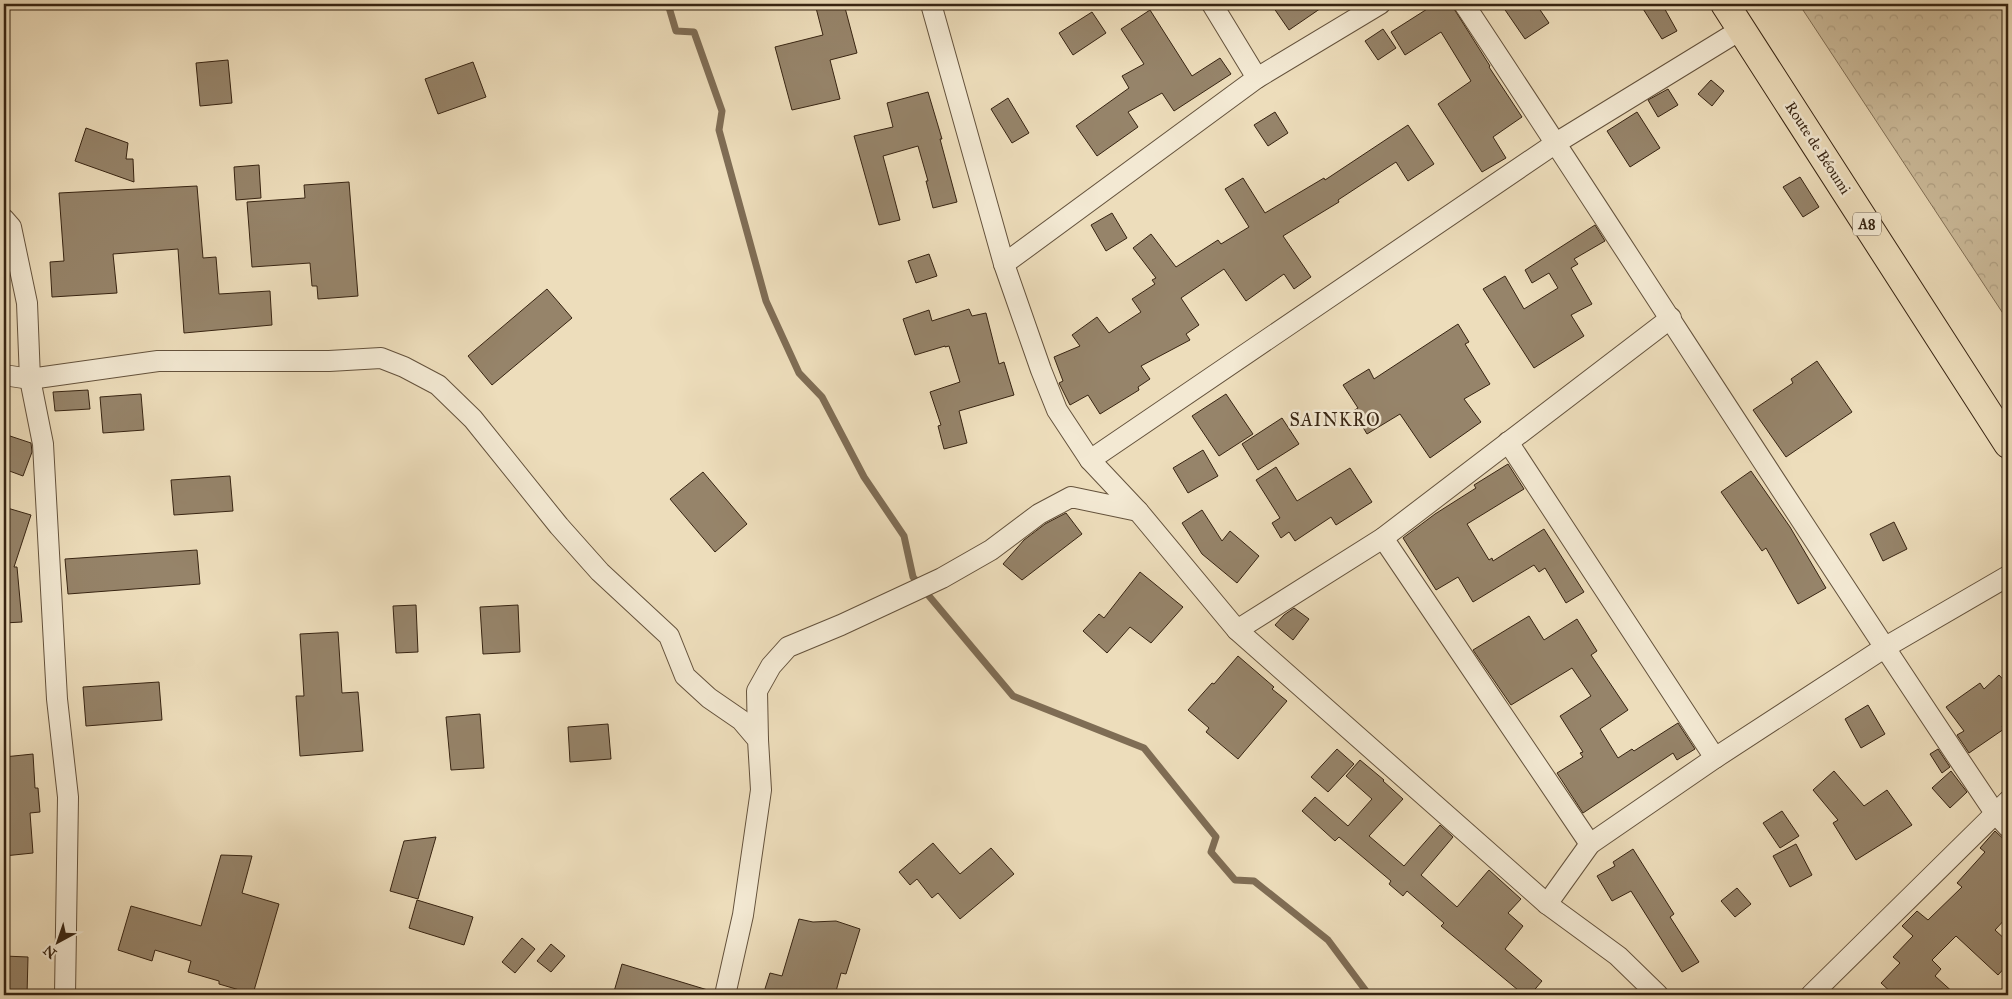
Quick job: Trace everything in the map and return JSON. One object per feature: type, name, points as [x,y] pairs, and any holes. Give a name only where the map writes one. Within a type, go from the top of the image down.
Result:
[{"type":"main road","name":"Route de Béoumi","points":[[1725,4],[2008,444]]},
{"type":"street","points":[[931,4],[1004,264],[1041,370],[1058,410],[1090,460],[1138,511],[1237,630],[1547,904],[1618,956],[1658,995]]},
{"type":"street","points":[[1212,4],[1257,78]]},
{"type":"street","points":[[1004,264],[1257,78],[1380,4]]},
{"type":"street","points":[[1464,4],[1884,648],[2004,814],[1811,995]]},
{"type":"street","points":[[1090,460],[1556,143],[1742,29]]},
{"type":"street","points":[[4,219],[10,228],[26,303],[30,379],[43,444],[57,699],[68,797],[66,995]]},
{"type":"street","points":[[1237,630],[1383,538],[1670,318]]},
{"type":"street","points":[[4,375],[30,379],[158,361],[381,358],[404,366],[438,385],[473,419],[559,526],[594,565],[669,636],[685,676],[710,698],[741,720],[758,740]]},
{"type":"street","points":[[1508,442],[1715,758]]},
{"type":"street","points":[[725,995],[744,915],[759,800],[757,691],[771,666],[788,647],[841,625],[942,578],[991,550],[1039,514],[1071,497],[1138,511]]},
{"type":"street","points":[[1383,538],[1590,844]]},
{"type":"street","points":[[1547,904],[1590,844],[1715,758],[1884,648],[2008,576]]},
{"type":"green space","points":[[1799,4],[2008,4],[2008,321]]},
{"type":"building","points":[[815,4],[844,4],[857,53],[830,60],[840,99],[792,110],[775,47],[823,35]]},
{"type":"building","points":[[1271,4],[1327,4],[1289,30]]},
{"type":"building","points":[[1435,4],[1451,4],[1522,117],[1493,137],[1506,158],[1482,172],[1438,104],[1471,81],[1441,32],[1405,55],[1391,32]]},
{"type":"building","points":[[1501,4],[1536,4],[1549,23],[1525,39]]},
{"type":"building","points":[[1640,4],[1662,4],[1677,31],[1662,39]]},
{"type":"building","points":[[1150,10],[1192,76],[1220,58],[1231,74],[1174,111],[1162,93],[1128,112],[1138,127],[1097,156],[1076,126],[1129,88],[1122,76],[1144,64],[1121,29]]},
{"type":"building","points":[[1092,12],[1106,33],[1073,55],[1059,33]]},
{"type":"building","points":[[1383,29],[1396,48],[1378,60],[1365,41]]},
{"type":"building","points":[[228,60],[232,103],[200,106],[196,63]]},
{"type":"building","points":[[473,62],[486,97],[438,114],[425,79]]},
{"type":"building","points":[[1711,80],[1724,91],[1712,106],[1698,94]]},
{"type":"building","points":[[1668,89],[1678,105],[1658,117],[1648,100]]},
{"type":"building","points":[[928,92],[942,139],[940,139],[957,202],[933,208],[918,146],[883,156],[900,220],[879,225],[854,136],[893,127],[887,103]]},
{"type":"building","points":[[1008,98],[1029,133],[1012,143],[991,109]]},
{"type":"building","points":[[1275,112],[1288,133],[1268,146],[1254,125]]},
{"type":"building","points":[[1637,112],[1660,148],[1630,167],[1607,131]]},
{"type":"building","points":[[1408,125],[1434,164],[1408,181],[1396,162],[1338,200],[1339,202],[1283,236],[1311,277],[1294,289],[1284,274],[1246,301],[1224,269],[1181,298],[1199,325],[1186,334],[1190,340],[1141,366],[1150,379],[1138,387],[1139,390],[1100,414],[1088,395],[1070,405],[1059,383],[1063,381],[1054,357],[1080,346],[1072,335],[1097,317],[1109,333],[1141,312],[1132,299],[1155,284],[1152,280],[1156,278],[1133,248],[1151,234],[1176,267],[1218,240],[1221,244],[1249,227],[1225,189],[1243,178],[1265,213],[1324,178],[1325,180]]},
{"type":"building","points":[[86,128],[128,143],[126,159],[133,159],[134,182],[75,161]]},
{"type":"building","points":[[259,165],[261,198],[236,200],[234,167]]},
{"type":"building","points":[[1800,177],[1819,207],[1803,217],[1783,187]]},
{"type":"building","points":[[349,182],[358,296],[318,299],[317,286],[312,286],[310,263],[252,267],[247,202],[305,198],[304,185]]},
{"type":"building","points":[[197,186],[203,258],[216,257],[219,294],[270,291],[272,325],[184,333],[178,249],[113,254],[117,293],[52,297],[50,262],[64,261],[59,193]]},
{"type":"building","points":[[1112,213],[1127,238],[1106,251],[1091,225]]},
{"type":"building","points":[[1595,225],[1605,241],[1574,259],[1578,264],[1571,268],[1592,304],[1571,315],[1584,336],[1534,368],[1483,289],[1505,276],[1524,309],[1558,288],[1549,273],[1532,283],[1525,270]]},
{"type":"building","points":[[929,254],[937,276],[916,283],[908,261]]},
{"type":"building","points":[[547,289],[572,318],[492,385],[468,356]]},
{"type":"building","points":[[969,309],[972,316],[986,313],[999,364],[1004,362],[1014,395],[959,411],[967,443],[944,449],[938,426],[941,425],[930,392],[960,382],[949,346],[915,355],[903,319],[929,310],[932,321]]},
{"type":"building","points":[[1458,324],[1469,342],[1465,344],[1490,384],[1464,399],[1481,422],[1430,458],[1400,414],[1367,434],[1353,411],[1358,408],[1343,385],[1369,369],[1374,379]]},
{"type":"building","points":[[1817,361],[1852,412],[1786,457],[1753,410],[1793,383],[1791,379]]},
{"type":"building","points":[[88,390],[90,409],[55,411],[53,392]]},
{"type":"building","points":[[141,394],[144,430],[103,433],[100,397]]},
{"type":"building","points":[[1226,394],[1253,434],[1219,456],[1192,416]]},
{"type":"building","points":[[1282,418],[1299,444],[1258,470],[1242,444]]},
{"type":"building","points":[[4,434],[31,443],[32,452],[23,476],[4,469]]},
{"type":"building","points":[[1203,450],[1218,476],[1188,493],[1173,468]]},
{"type":"building","points":[[1508,464],[1524,489],[1467,524],[1489,560],[1492,558],[1493,561],[1544,529],[1584,592],[1566,603],[1545,568],[1539,572],[1534,565],[1473,602],[1458,577],[1436,590],[1403,538],[1435,514],[1476,488],[1474,485]]},
{"type":"building","points":[[1276,467],[1297,501],[1350,468],[1372,502],[1336,525],[1331,517],[1295,541],[1289,532],[1281,538],[1272,523],[1280,518],[1256,480]]},
{"type":"building","points":[[1751,471],[1790,527],[1826,588],[1798,604],[1766,548],[1762,551],[1721,492]]},
{"type":"building","points":[[703,472],[747,524],[715,552],[670,499]]},
{"type":"building","points":[[230,476],[233,511],[174,515],[171,480]]},
{"type":"building","points":[[4,507],[31,515],[14,567],[17,567],[22,622],[4,623]]},
{"type":"building","points":[[1202,510],[1222,541],[1230,531],[1259,556],[1237,583],[1202,554],[1182,523]]},
{"type":"building","points":[[1066,513],[1082,534],[1022,580],[1003,564],[1024,540],[1045,524]]},
{"type":"building","points":[[1894,522],[1907,549],[1883,561],[1870,534]]},
{"type":"building","points":[[197,550],[200,584],[68,594],[65,559]]},
{"type":"building","points":[[1140,572],[1183,607],[1151,643],[1130,627],[1107,653],[1083,631],[1099,614],[1104,618]]},
{"type":"building","points":[[416,605],[418,652],[396,653],[393,606]]},
{"type":"building","points":[[518,605],[520,652],[483,654],[480,607]]},
{"type":"building","points":[[1294,608],[1309,619],[1293,640],[1275,625]]},
{"type":"building","points":[[1529,616],[1544,640],[1577,619],[1597,651],[1591,655],[1628,710],[1600,729],[1618,758],[1632,749],[1634,751],[1678,723],[1695,749],[1677,760],[1673,753],[1583,813],[1557,773],[1583,757],[1580,753],[1583,752],[1560,716],[1591,696],[1572,668],[1511,705],[1473,650]]},
{"type":"building","points":[[338,632],[342,693],[358,692],[363,751],[300,756],[296,696],[304,696],[300,634]]},
{"type":"building","points":[[1238,656],[1274,687],[1272,689],[1287,701],[1238,759],[1206,732],[1209,728],[1188,710]]},
{"type":"building","points":[[1999,675],[2008,685],[2008,721],[2002,726],[2004,729],[1969,753],[1957,735],[1964,731],[1946,707],[1980,683],[1984,689]]},
{"type":"building","points":[[159,682],[162,720],[86,726],[83,687]]},
{"type":"building","points":[[1868,705],[1885,734],[1861,748],[1845,719]]},
{"type":"building","points":[[480,714],[484,768],[451,770],[446,717]]},
{"type":"building","points":[[608,724],[611,759],[570,762],[568,727]]},
{"type":"building","points":[[1337,749],[1354,764],[1328,792],[1311,777]]},
{"type":"building","points":[[1938,749],[1950,767],[1942,773],[1930,754]]},
{"type":"building","points":[[33,754],[35,788],[38,788],[40,812],[30,813],[33,853],[4,856],[4,757]]},
{"type":"building","points":[[1360,760],[1403,799],[1369,836],[1404,866],[1440,825],[1453,837],[1421,875],[1457,907],[1489,870],[1521,899],[1508,913],[1523,926],[1505,949],[1542,981],[1530,995],[1524,995],[1441,926],[1444,923],[1407,891],[1403,896],[1389,884],[1391,881],[1339,837],[1335,841],[1302,811],[1315,797],[1348,826],[1372,799],[1346,776]]},
{"type":"building","points":[[1834,771],[1864,806],[1887,790],[1912,825],[1856,860],[1833,823],[1838,820],[1813,790]]},
{"type":"building","points":[[1951,771],[1967,792],[1950,808],[1932,788]]},
{"type":"building","points":[[1782,811],[1799,836],[1780,848],[1763,823]]},
{"type":"building","points":[[1995,831],[2008,843],[2008,916],[1995,930],[2008,942],[2008,964],[1998,975],[1956,936],[1932,960],[1941,969],[1935,976],[1956,995],[1894,995],[1881,983],[1900,963],[1893,957],[1913,936],[1902,926],[1917,911],[1928,920],[1962,887],[1957,883],[1985,852],[1980,848]]},
{"type":"building","points":[[436,837],[418,899],[390,891],[404,841]]},
{"type":"building","points":[[933,843],[960,874],[991,848],[1014,874],[960,919],[938,893],[932,898],[917,879],[910,885],[899,872]]},
{"type":"building","points":[[1796,844],[1812,875],[1790,887],[1773,856]]},
{"type":"building","points":[[1633,849],[1674,914],[1670,917],[1699,962],[1682,972],[1631,891],[1612,901],[1597,876],[1615,866],[1613,862]]},
{"type":"building","points":[[221,855],[252,856],[242,893],[279,904],[253,994],[188,972],[191,961],[155,950],[152,961],[118,950],[131,906],[201,926]]},
{"type":"building","points":[[1737,888],[1751,904],[1735,917],[1721,901]]},
{"type":"building","points":[[417,900],[473,917],[464,945],[409,928]]},
{"type":"building","points":[[799,919],[813,922],[836,921],[860,929],[846,974],[841,973],[835,995],[763,995],[770,973],[782,976]]},
{"type":"building","points":[[522,938],[535,949],[515,973],[502,962]]},
{"type":"building","points":[[551,944],[565,956],[551,972],[537,961]]},
{"type":"building","points":[[4,956],[28,957],[27,995],[4,995]]},
{"type":"building","points":[[622,964],[711,991],[711,995],[613,995]]},
{"type":"waterway","points":[[668,4],[676,31],[694,32],[722,111],[719,130],[766,301],[799,373],[822,397],[864,477],[904,536],[913,577],[1013,696],[1144,748],[1216,837],[1211,852],[1235,880],[1254,881],[1328,940],[1369,995]]},
{"type":"district","name":"SAINKRO","points":[[1335,420]]}]
